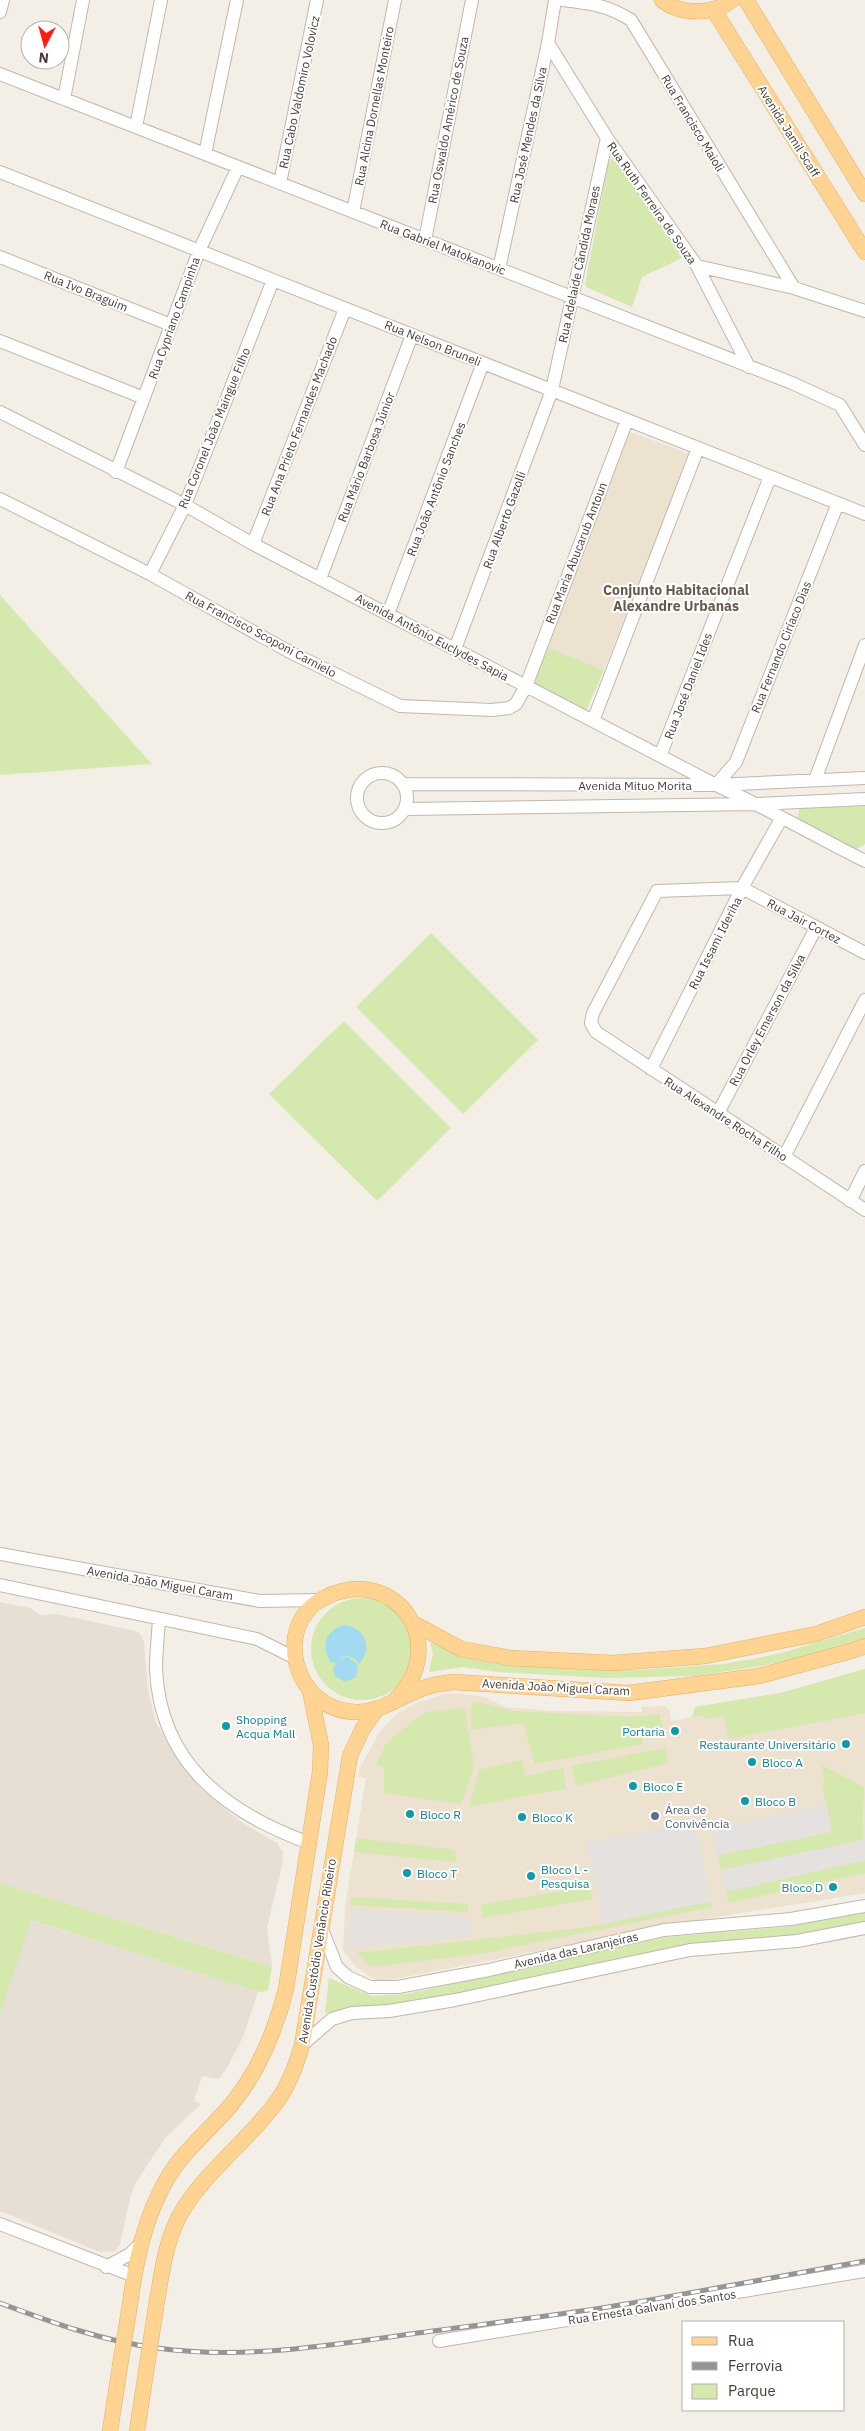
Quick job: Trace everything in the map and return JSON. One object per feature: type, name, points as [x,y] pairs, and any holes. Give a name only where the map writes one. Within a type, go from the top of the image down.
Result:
[{"type":"main road","points":[[662,0],[680,10],[697,12],[714,9],[732,0]]},
{"type":"main road","points":[[746,0],[865,194]]},
{"type":"main road","name":"Avenida Jamil Scaff","points":[[714,9],[865,252]]},
{"type":"main road","points":[[354,1588],[372,1590],[389,1597],[403,1608],[413,1624],[418,1638],[417,1666],[412,1679],[395,1700],[377,1709],[356,1712],[335,1708],[317,1698],[302,1681],[295,1658],[297,1632],[306,1615],[320,1600],[336,1592],[354,1588]]},
{"type":"main road","points":[[413,1624],[461,1650],[510,1658],[614,1663],[705,1656],[816,1634],[865,1617]]},
{"type":"main road","name":"Avenida João Miguel Caram","points":[[395,1700],[426,1687],[453,1682],[629,1693],[759,1676],[851,1652],[865,1646]]},
{"type":"main road","name":"Avenida Custódio Venâncio Ribeiro","points":[[110,2431],[140,2244],[158,2196],[169,2176],[195,2142],[241,2091],[259,2064],[274,2032],[286,1989],[320,1772],[319,1730],[310,1691]]},
{"type":"main road","name":"Avenida Custódio Venâncio Ribeiro","points":[[137,2431],[166,2249],[184,2209],[202,2184],[276,2103],[294,2071],[302,2045],[320,1927],[350,1756],[363,1728],[377,1709]]},
{"type":"street","points":[[0,12],[2,0]]},
{"type":"street","points":[[64,99],[83,0]]},
{"type":"street","points":[[136,127],[161,0]]},
{"type":"street","points":[[205,154],[237,0]]},
{"type":"street","name":"Rua Cabo Valdomiro Volovicz","points":[[280,183],[317,0]]},
{"type":"street","name":"Rua Alcina Dornellas Monteiro","points":[[354,212],[395,0]]},
{"type":"street","name":"Rua Oswaldo Américo de Souza","points":[[425,240],[472,0]]},
{"type":"street","name":"Rua José Mendes da Silva","points":[[499,268],[548,43],[554,0]]},
{"type":"street","name":"Rua Francisco Maioli","points":[[562,0],[598,4],[614,9],[631,20],[794,288]]},
{"type":"street","name":"Rua Ruth Ferreira de Souza","points":[[548,43],[607,138],[697,266],[749,367]]},
{"type":"street","name":"Rua Gabriel Matokanovic","points":[[0,74],[499,268],[840,405],[865,445]]},
{"type":"street","name":"Rua Adelaide Cândida Moraes","points":[[552,390],[607,138]]},
{"type":"street","name":"Rua Cypriano Campinha","points":[[116,472],[199,251],[238,167]]},
{"type":"street","name":"Rua Nelson Bruneli","points":[[0,172],[865,514]]},
{"type":"street","name":"Rua Ivo Braguim","points":[[0,257],[171,325]]},
{"type":"street","points":[[697,266],[794,288],[865,311]]},
{"type":"street","name":"Rua Coronel João Maingue Filho","points":[[150,574],[185,506],[272,280]]},
{"type":"street","name":"Rua Ana Prieto Fernandes Machado","points":[[253,544],[345,309]]},
{"type":"street","name":"Rua Mário Barbosa Júnior","points":[[320,578],[412,335]]},
{"type":"street","points":[[1,344],[144,398]]},
{"type":"street","name":"Rua João Antônio Sanches","points":[[388,614],[483,363]]},
{"type":"street","name":"Rua Alberto Gazolli","points":[[455,649],[552,390]]},
{"type":"street","name":"Avenida Antônio Euclydes Sapia","points":[[0,412],[185,506],[253,544],[865,861]]},
{"type":"street","name":"Rua Maria Abucarub Antoun","points":[[526,686],[627,420]]},
{"type":"street","points":[[593,721],[698,448]]},
{"type":"street","name":"Rua José Daniel Ides","points":[[660,756],[770,476]]},
{"type":"street","name":"Rua Francisco Scoponi Carnielo","points":[[0,499],[150,574],[288,651],[400,706],[492,710],[509,708],[516,704],[526,686]]},
{"type":"street","name":"Rua Fernando Ciríaco Dias","points":[[716,785],[736,762],[838,504]]},
{"type":"street","points":[[815,780],[865,645]]},
{"type":"street","points":[[380,772],[396,776],[405,784],[408,797],[406,809],[397,819],[386,823],[372,821],[362,814],[357,796],[359,788],[367,777],[380,772]]},
{"type":"street","name":"Avenida Mituo Morita","points":[[405,784],[716,785],[865,778]]},
{"type":"street","name":"Avenida Mituo Morita","points":[[406,809],[758,804],[865,799]]},
{"type":"street","name":"Rua Issami Ideriha","points":[[651,1070],[742,888],[781,819]]},
{"type":"street","name":"Rua Jair Cortez","points":[[742,888],[865,953]]},
{"type":"street","name":"Rua Alexandre Rocha Filho","points":[[742,888],[656,891],[592,1014],[590,1023],[596,1032],[651,1070],[865,1210]]},
{"type":"street","name":"Rua Orley Emerson da Silva","points":[[718,1113],[816,928]]},
{"type":"street","points":[[784,1157],[865,1000]]},
{"type":"street","points":[[850,1200],[865,1171]]},
{"type":"street","name":"Avenida João Miguel Caram","points":[[0,1554],[260,1601],[320,1600]]},
{"type":"street","points":[[0,1585],[159,1620],[257,1639],[295,1658]]},
{"type":"street","points":[[159,1620],[156,1669],[160,1697],[166,1722],[180,1752],[200,1780],[218,1795],[248,1816],[276,1831],[309,1843]]},
{"type":"street","name":"Avenida das Laranjeiras","points":[[320,1927],[337,1966],[348,1977],[370,1987],[398,1987],[489,1970],[664,1930],[791,1919],[865,1906]]},
{"type":"street","name":"Avenida das Laranjeiras","points":[[302,2045],[332,2019],[352,2013],[389,2011],[456,2000],[690,1950],[797,1941],[865,1928]]},
{"type":"street","points":[[0,2224],[106,2267],[134,2276]]},
{"type":"street","points":[[106,2267],[130,2254],[140,2244]]},
{"type":"street","name":"Rua Ernesta Galvani dos Santos","points":[[439,2341],[865,2271]]},
{"type":"shaded area","points":[[630,432],[690,454],[604,670],[546,647]]},
{"type":"shaded area","points":[[0,1602],[30,1608],[41,1615],[57,1614],[136,1631],[141,1635],[144,1642],[148,1690],[156,1723],[174,1754],[202,1790],[244,1824],[277,1843],[283,1852],[282,1865],[267,1928],[272,1967],[0,1883]]},
{"type":"shaded area","points":[[865,1669],[865,1893],[698,1920],[378,1982],[355,1966],[343,1950],[345,1907],[366,1778],[358,1777],[360,1768],[380,1731],[397,1714],[416,1703],[445,1694],[463,1694],[485,1697],[505,1707],[552,1711],[642,1712],[642,1707],[665,1706],[669,1710],[671,1721],[692,1717],[695,1707],[781,1693]]},
{"type":"shaded area","points":[[864,1787],[865,1860],[726,1892],[721,1870],[863,1840]]},
{"type":"shaded area","points":[[827,1805],[832,1832],[718,1855],[711,1828]]},
{"type":"shaded area","points":[[695,1821],[711,1901],[603,1924],[587,1843]]},
{"type":"shaded area","points":[[352,1909],[470,1917],[473,1936],[345,1948]]},
{"type":"shaded area","points":[[30,1920],[258,1992],[243,2037],[228,2066],[219,2079],[202,2076],[194,2101],[201,2104],[166,2137],[138,2179],[131,2194],[120,2245],[115,2251],[100,2252],[0,2211],[0,2016]]},
{"type":"green space","points":[[613,156],[682,258],[642,277],[632,307],[586,287],[585,284],[608,165]]},
{"type":"green space","points":[[0,595],[152,764],[0,775]]},
{"type":"green space","points":[[546,647],[604,670],[586,711],[531,685]]},
{"type":"green space","points":[[865,806],[865,844],[855,850],[797,818],[800,808]]},
{"type":"green space","points":[[431,933],[538,1040],[463,1114],[356,1007]]},
{"type":"green space","points":[[344,1021],[451,1128],[377,1201],[269,1094]]},
{"type":"green space","points":[[362,1598],[382,1601],[391,1606],[405,1620],[410,1629],[413,1649],[410,1669],[405,1678],[391,1692],[382,1697],[362,1700],[342,1697],[333,1692],[319,1678],[314,1669],[311,1649],[314,1629],[319,1620],[333,1606],[342,1601]]},
{"type":"green space","points":[[865,1628],[865,1638],[805,1657],[695,1676],[606,1678],[498,1672],[463,1667],[429,1672],[433,1653],[430,1642],[498,1663],[572,1669],[638,1670],[723,1664],[753,1659],[781,1653]]},
{"type":"green space","points":[[865,1669],[865,1713],[729,1739],[724,1716],[705,1719],[703,1716],[692,1717],[695,1707],[781,1693]]},
{"type":"green space","points":[[472,1701],[513,1711],[631,1717],[660,1714],[662,1727],[641,1733],[643,1744],[535,1764],[523,1723],[471,1730]]},
{"type":"green space","points":[[465,1708],[474,1767],[461,1804],[384,1793],[384,1769],[376,1764],[386,1744],[400,1731],[427,1712]]},
{"type":"green space","points":[[665,1748],[668,1763],[577,1786],[572,1766]]},
{"type":"green space","points":[[522,1760],[525,1776],[563,1768],[566,1788],[469,1807],[479,1770]]},
{"type":"green space","points":[[821,1765],[864,1787],[863,1840],[721,1870],[718,1855],[832,1832],[822,1784],[825,1784]]},
{"type":"green space","points":[[356,1838],[455,1850],[456,1862],[354,1852]]},
{"type":"green space","points":[[865,1860],[865,1873],[729,1903],[726,1892]]},
{"type":"green space","points":[[0,1883],[272,1967],[268,1991],[258,1992],[31,1920],[0,2016]]},
{"type":"green space","points":[[590,1886],[592,1899],[483,1918],[480,1905]]},
{"type":"green space","points":[[352,1897],[467,1904],[468,1912],[350,1905]]},
{"type":"green space","points":[[711,1901],[712,1907],[480,1954],[372,1967],[357,1953],[590,1927]]},
{"type":"green space","points":[[865,1912],[865,1924],[797,1938],[689,1945],[585,1966],[492,1989],[380,2008],[325,2013],[329,1978],[372,1996],[407,1994],[666,1937],[786,1927]]},
{"type":"water","points":[[344,1625],[357,1630],[365,1639],[366,1645],[364,1658],[359,1664],[355,1659],[348,1657],[358,1665],[356,1677],[345,1682],[335,1676],[333,1669],[336,1662],[332,1663],[326,1651],[326,1640],[332,1631]]},
{"type":"railway","points":[[0,2303],[77,2330],[116,2341],[157,2348],[226,2353],[330,2345],[586,2310],[865,2261]]},
{"type":"place","name":"Shopping Acqua Mall","points":[[226,1726]]},
{"type":"place","name":"Portaria","points":[[675,1731]]},
{"type":"place","name":"Restaurante Universitário","points":[[846,1744]]},
{"type":"place","name":"Bloco A","points":[[752,1762]]},
{"type":"place","name":"Bloco E","points":[[633,1786]]},
{"type":"place","name":"Bloco B","points":[[745,1801]]},
{"type":"place","name":"Bloco R","points":[[410,1814]]},
{"type":"place","name":"Área de Convivência","points":[[655,1816]]},
{"type":"place","name":"Bloco K","points":[[522,1817]]},
{"type":"place","name":"Bloco T","points":[[407,1873]]},
{"type":"place","name":"Bloco L - Pesquisa","points":[[531,1876]]},
{"type":"place","name":"Bloco D","points":[[833,1887]]},
{"type":"district","name":"Conjunto Habitacional Alexandre Urbanas","points":[[676,598]]}]
